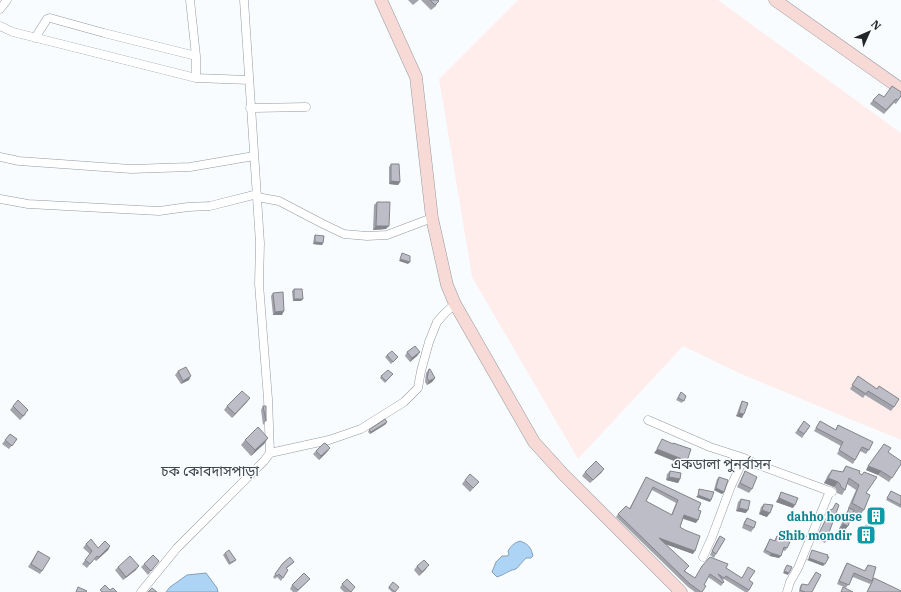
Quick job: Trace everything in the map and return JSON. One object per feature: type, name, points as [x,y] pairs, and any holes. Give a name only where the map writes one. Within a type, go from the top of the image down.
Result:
[{"type":"street","points":[[0,9],[7,0]]},
{"type":"street","points":[[190,0],[196,56],[196,78]]},
{"type":"street","points":[[141,592],[177,548],[264,461],[270,453],[260,284],[260,243],[244,0]]},
{"type":"street","points":[[381,0],[416,77],[432,218],[446,285],[455,304],[534,442],[564,476],[681,592]]},
{"type":"street","points":[[775,0],[901,89]]},
{"type":"street","points":[[35,38],[47,19],[50,18],[132,41],[196,56]]},
{"type":"street","points":[[0,26],[13,32],[35,38],[196,78],[249,80]]},
{"type":"street","points":[[250,108],[306,107]]},
{"type":"street","points":[[0,158],[19,161],[131,169],[190,167],[254,156]]},
{"type":"street","points":[[0,199],[28,204],[159,211],[210,206],[257,195],[279,201],[344,234],[367,236],[387,235],[432,218]]},
{"type":"street","points":[[270,453],[329,440],[361,429],[404,402],[418,388],[429,342],[437,322],[455,304]]},
{"type":"street","points":[[648,420],[710,447],[744,458],[756,464],[831,491],[798,568],[790,582],[787,592]]},
{"type":"street","points":[[703,557],[731,486],[744,458]]},
{"type":"shaded area","points":[[518,0],[718,0],[901,133],[901,440],[741,374],[683,346],[578,459],[472,277],[439,79]]},
{"type":"water","points":[[520,541],[529,546],[533,556],[531,558],[526,558],[516,569],[497,577],[492,572],[496,562],[502,556],[509,555],[508,551],[510,548]]},
{"type":"water","points":[[206,573],[217,588],[218,592],[166,592],[170,587],[187,575]]},
{"type":"building","points":[[430,0],[438,0],[439,1],[435,5]]},
{"type":"building","points":[[892,86],[901,92],[901,96],[898,100],[896,99],[886,110],[873,100],[879,94],[884,97]]},
{"type":"building","points":[[391,164],[399,164],[400,182],[391,181]]},
{"type":"building","points":[[377,202],[390,202],[389,226],[376,226]]},
{"type":"building","points":[[315,235],[324,236],[323,243],[315,242]]},
{"type":"building","points":[[402,253],[410,256],[410,262],[400,259]]},
{"type":"building","points":[[294,289],[302,289],[303,299],[294,299]]},
{"type":"building","points":[[283,292],[284,311],[275,312],[273,293]]},
{"type":"building","points":[[415,346],[420,352],[412,358],[407,352]]},
{"type":"building","points":[[392,351],[398,357],[393,362],[387,355]]},
{"type":"building","points":[[186,367],[191,376],[183,381],[178,371]]},
{"type":"building","points":[[429,369],[435,378],[429,381],[427,378]]},
{"type":"building","points":[[388,370],[393,374],[386,381],[381,376]]},
{"type":"building","points":[[858,376],[877,389],[879,386],[899,399],[894,407],[868,391],[866,394],[852,385]]},
{"type":"building","points":[[242,391],[250,398],[235,414],[227,406]]},
{"type":"building","points":[[681,392],[686,396],[684,401],[678,398]]},
{"type":"building","points":[[18,400],[28,410],[23,416],[13,406]]},
{"type":"building","points":[[742,401],[748,403],[744,414],[739,413]]},
{"type":"building","points":[[263,406],[266,406],[266,421]]},
{"type":"building","points":[[385,419],[387,422],[371,432],[369,430]]},
{"type":"building","points":[[804,421],[810,426],[804,434],[798,430]]},
{"type":"building","points":[[820,421],[836,430],[838,425],[873,442],[869,450],[862,447],[855,460],[839,450],[843,442],[816,428]]},
{"type":"building","points":[[258,427],[268,438],[255,450],[245,440]]},
{"type":"building","points":[[10,434],[17,439],[12,446],[5,440]]},
{"type":"building","points":[[662,439],[691,449],[687,461],[657,449]]},
{"type":"building","points":[[325,443],[330,448],[321,456],[316,451]]},
{"type":"building","points":[[884,444],[891,448],[888,452],[901,461],[901,464],[892,478],[881,471],[868,466]]},
{"type":"building","points":[[596,461],[604,469],[593,480],[585,472]]},
{"type":"building","points":[[846,466],[860,471],[859,473],[862,475],[864,472],[877,477],[866,493],[870,495],[864,510],[852,503],[859,485],[849,478],[845,490],[838,482],[828,478],[832,470],[843,472]]},
{"type":"building","points":[[670,471],[681,473],[680,479],[669,477]]},
{"type":"building","points":[[745,471],[757,477],[752,489],[740,483]]},
{"type":"building","points":[[470,474],[479,482],[473,488],[465,480]]},
{"type":"building","points":[[646,477],[701,503],[698,510],[701,511],[698,520],[684,515],[680,527],[700,536],[695,551],[659,538],[689,566],[684,571],[695,578],[702,566],[710,557],[728,564],[726,568],[742,578],[748,567],[755,571],[749,580],[753,583],[749,590],[726,576],[724,578],[718,574],[724,582],[723,583],[710,574],[704,585],[706,586],[701,592],[690,584],[618,514],[626,506],[630,509]],"holes":[[[653,487],[678,500],[672,515],[646,501]]]},
{"type":"building","points":[[719,477],[728,480],[724,492],[716,488]]},
{"type":"building","points":[[699,489],[714,492],[711,500],[698,495]]},
{"type":"building","points":[[891,491],[901,496],[901,505],[887,498]]},
{"type":"building","points":[[781,492],[798,498],[795,505],[779,498]]},
{"type":"building","points":[[741,499],[750,501],[748,510],[739,508]]},
{"type":"building","points":[[836,503],[839,505],[826,541],[817,537],[831,509],[832,510]]},
{"type":"building","points":[[764,504],[773,505],[770,513],[762,510]]},
{"type":"building","points":[[849,508],[854,510],[848,526],[843,524]]},
{"type":"building","points":[[747,518],[756,522],[754,528],[744,524]]},
{"type":"building","name":"Shib mondir","points":[[866,525],[875,531],[870,541],[860,535]]},
{"type":"building","points":[[720,536],[725,539],[716,554],[712,551]]},
{"type":"building","points":[[777,536],[790,542],[787,548],[784,547],[781,556],[765,550],[770,539],[775,541]]},
{"type":"building","points":[[91,539],[98,548],[105,541],[110,546],[99,557],[97,556],[90,564],[85,560],[92,551],[86,544]]},
{"type":"building","points":[[229,550],[236,560],[230,563],[225,553]]},
{"type":"building","points":[[812,550],[828,555],[827,557],[829,557],[825,564],[809,558]]},
{"type":"building","points":[[38,551],[50,558],[42,571],[31,564]]},
{"type":"building","points":[[153,555],[159,561],[151,571],[144,564]]},
{"type":"building","points":[[130,556],[139,566],[126,577],[118,567]]},
{"type":"building","points":[[290,557],[294,562],[286,568],[288,570],[283,578],[279,574],[277,576],[275,574],[283,563]]},
{"type":"building","points":[[424,560],[429,565],[422,572],[417,566]]},
{"type":"building","points":[[847,563],[865,571],[868,565],[876,567],[872,581],[854,573],[849,585],[839,581]]},
{"type":"building","points":[[787,565],[792,567],[789,573],[784,571]]},
{"type":"building","points":[[816,572],[821,575],[812,592],[800,590],[802,584],[808,585]]},
{"type":"building","points":[[304,573],[310,579],[298,590],[292,585]]},
{"type":"building","points":[[874,578],[901,591],[901,592],[867,592]]},
{"type":"building","points":[[347,579],[355,587],[351,592],[342,584]]},
{"type":"building","points":[[393,582],[399,587],[395,592],[389,587]]},
{"type":"building","points":[[105,585],[110,590],[113,588],[117,592],[102,592],[100,590]]},
{"type":"building","points":[[78,587],[87,591],[76,592]]},
{"type":"building","points":[[843,587],[853,592],[841,592]]},
{"type":"building","points":[[152,588],[157,592],[148,592]]},
{"type":"place","name":"dahho house","points":[[876,516]]},
{"type":"place","name":"Shib mondir","points":[[866,535]]},
{"type":"district","name":"একডালা পুনর্বাসন","points":[[721,464]]},
{"type":"district","name":"চক কোবদাসপাড়া","points":[[210,471]]}]
